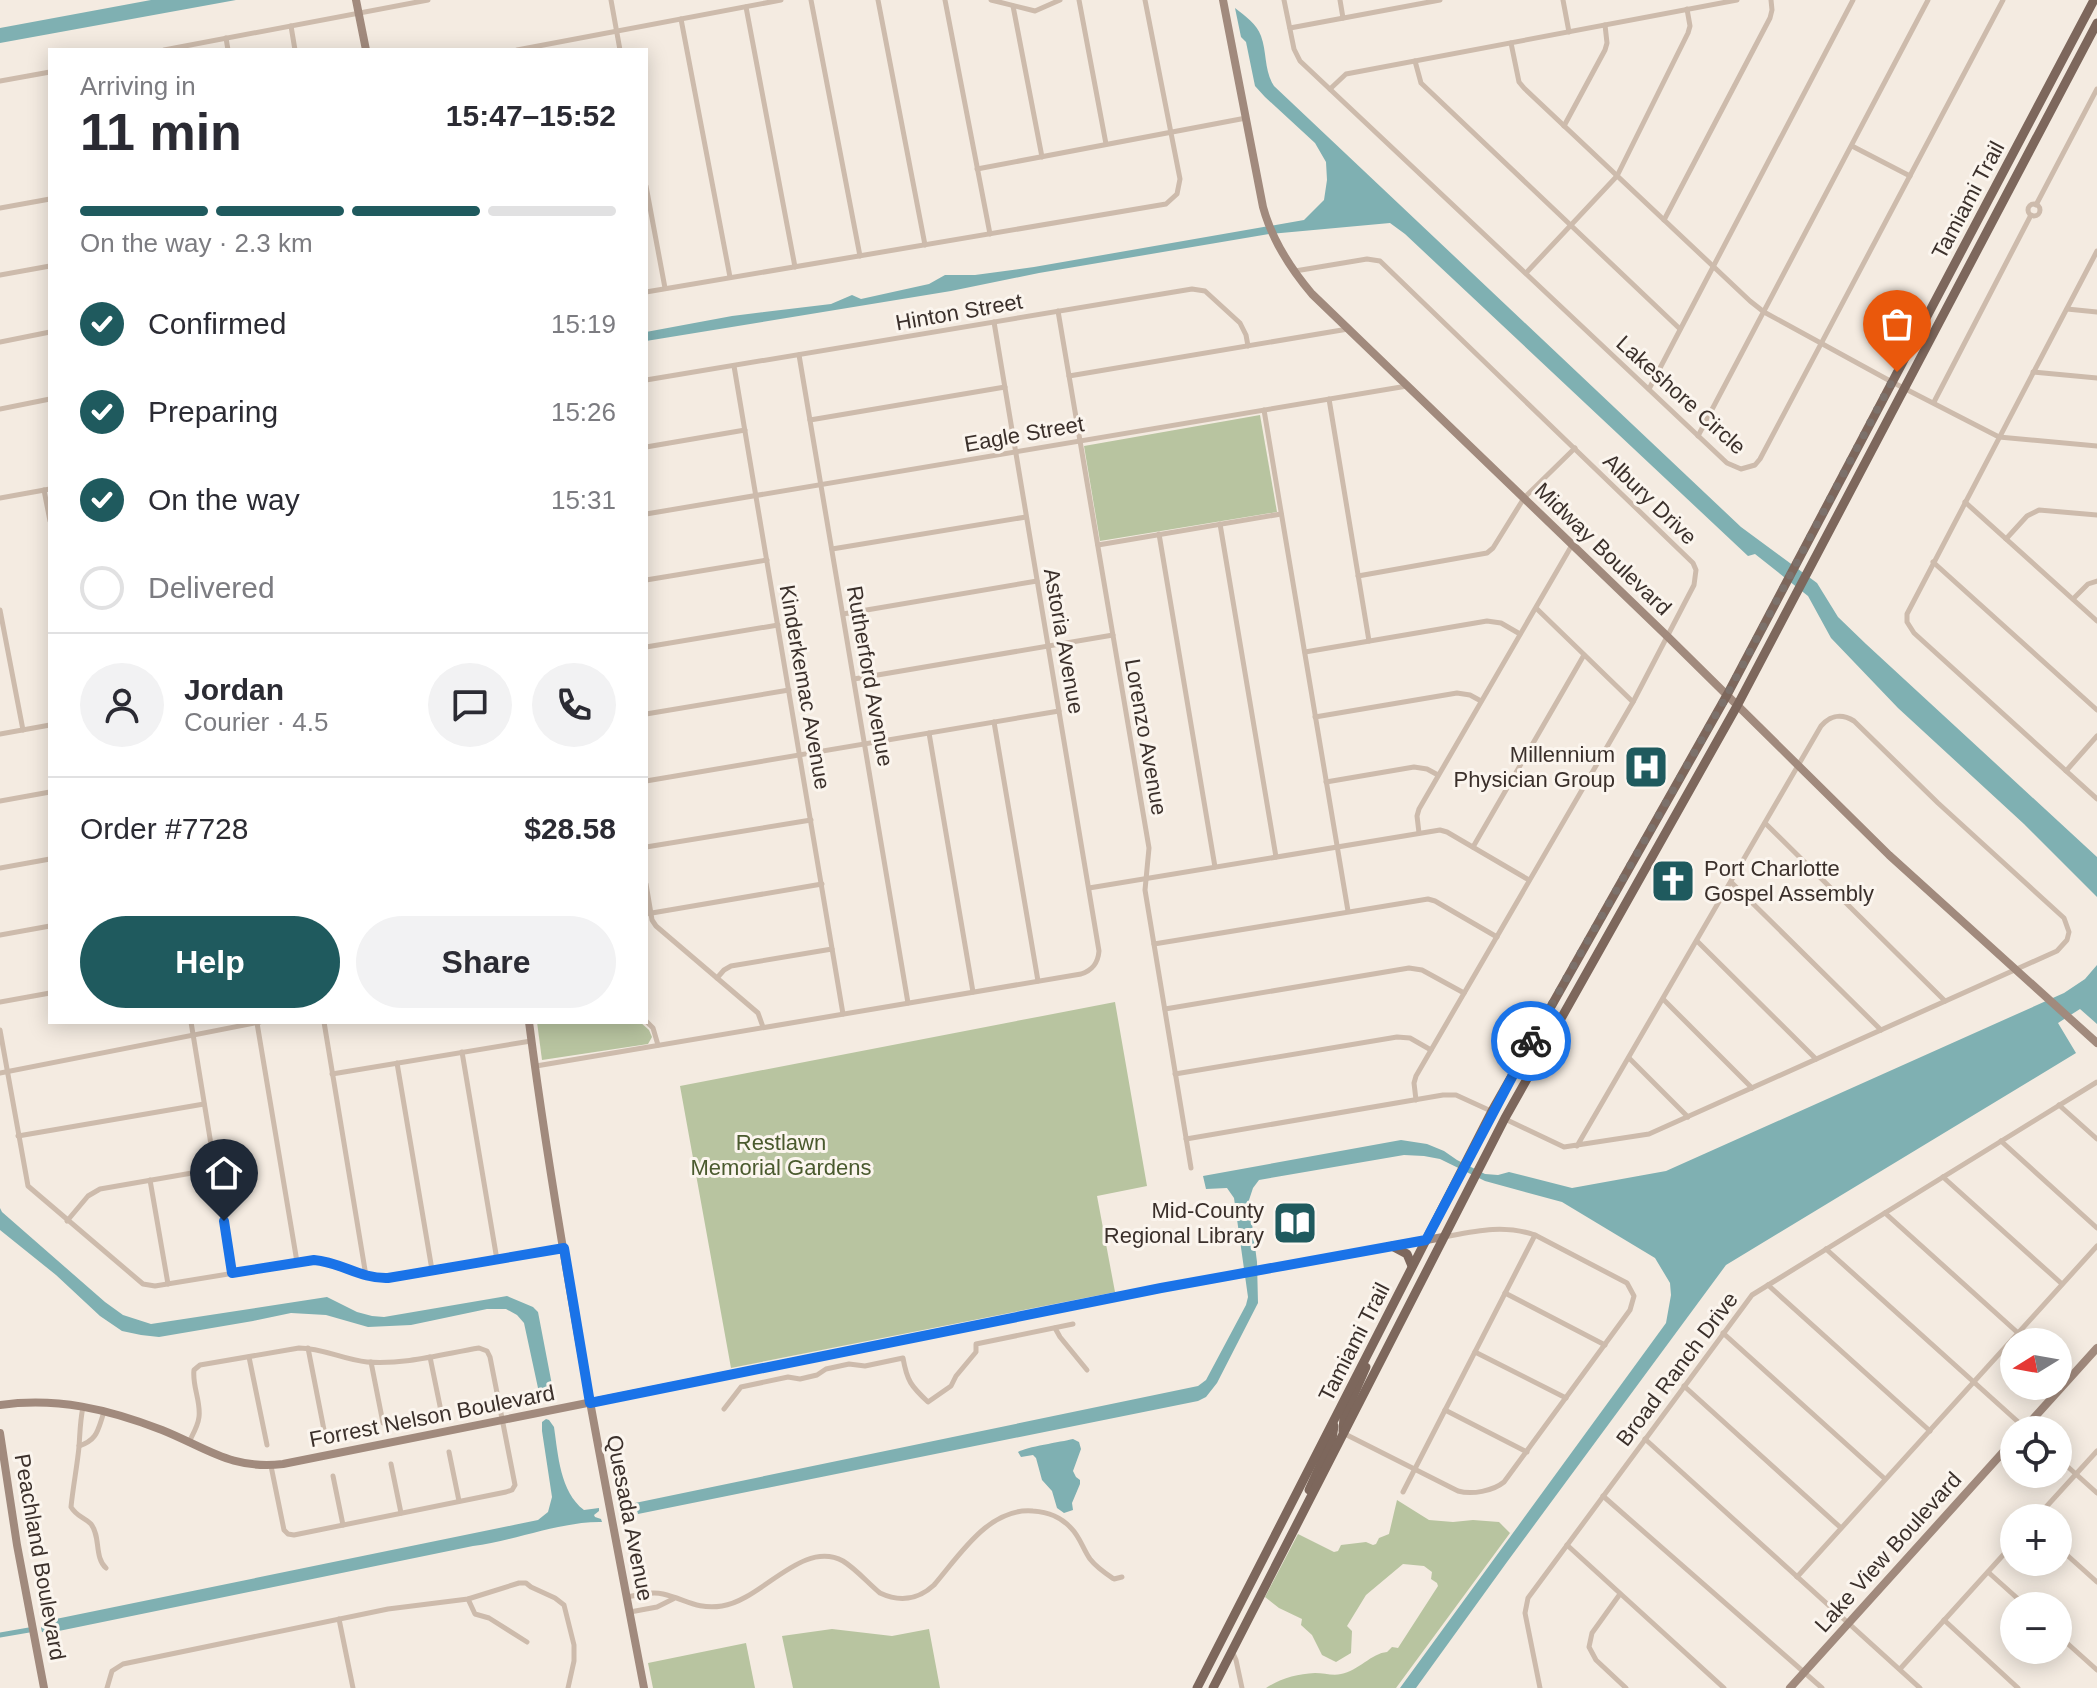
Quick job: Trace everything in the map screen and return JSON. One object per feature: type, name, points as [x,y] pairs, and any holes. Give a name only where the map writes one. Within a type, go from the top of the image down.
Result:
[{"type":"main road","name":"Tamiami Trail","points":[[1197,1688],[1492,1111],[1727,695],[2094,0]]},
{"type":"main road","name":"Tamiami Trail","points":[[1213,1688],[1494,1137],[1737,706],[2097,23]]},
{"type":"main road","points":[[2027,126],[2028,153]]},
{"type":"main road","points":[[2015,149],[2016,177]]},
{"type":"main road","points":[[1505,1118],[1502,1110],[1506,1086]]},
{"type":"main road","points":[[1492,1111],[1496,1121],[1494,1137]]},
{"type":"main road","points":[[1392,1246],[1407,1254],[1412,1266]]},
{"type":"main road","points":[[1343,1433],[1344,1417],[1378,1333]]},
{"type":"main road","points":[[1302,1512],[1312,1479],[1332,1439],[1333,1422]]},
{"type":"street","points":[[356,0],[366,48]]},
{"type":"street","points":[[174,48],[428,0]]},
{"type":"street","points":[[611,0],[620,48]]},
{"type":"street","points":[[528,48],[781,0]]},
{"type":"street","points":[[811,0],[860,256]]},
{"type":"street","points":[[878,0],[925,245]]},
{"type":"street","points":[[945,0],[990,234]]},
{"type":"street","points":[[991,0],[1035,11],[1060,0]]},
{"type":"street","points":[[1079,0],[1106,145]]},
{"type":"street","points":[[648,292],[1166,204],[1177,194],[1180,181],[1145,0]]},
{"type":"street","name":"Midway Boulevard","points":[[1223,0],[1267,221],[1294,272],[1312,294],[1889,855],[2097,1043]]},
{"type":"street","name":"Lakeshore Circle","points":[[1284,0],[1296,56],[1698,436],[1733,467],[1741,469],[1755,465],[1760,459],[2003,0]]},
{"type":"street","points":[[1340,0],[1343,18]]},
{"type":"street","points":[[1396,0],[1397,8]]},
{"type":"street","points":[[1290,28],[1440,0]]},
{"type":"street","points":[[1563,0],[1569,32]]},
{"type":"street","points":[[1330,89],[1346,74],[1737,0]]},
{"type":"street","points":[[1664,220],[1770,18],[1771,0]]},
{"type":"street","points":[[1649,389],[1853,0]]},
{"type":"street","points":[[1698,436],[1928,0]]},
{"type":"street","points":[[1013,6],[1042,157]]},
{"type":"street","points":[[746,7],[795,267]]},
{"type":"street","points":[[1526,273],[1617,176],[1688,33],[1687,9]]},
{"type":"street","points":[[681,19],[730,277]]},
{"type":"street","points":[[1564,126],[1605,50],[1605,25]]},
{"type":"street","points":[[291,26],[295,48]]},
{"type":"street","points":[[226,38],[228,48]]},
{"type":"street","points":[[1511,43],[1519,82],[1764,312],[1999,437],[2097,446]]},
{"type":"street","points":[[1415,61],[1421,83],[1680,329]]},
{"type":"street","points":[[0,81],[48,72]]},
{"type":"street","points":[[1934,402],[2031,215],[2029,207],[2036,205],[2097,89]]},
{"type":"street","points":[[977,169],[1246,118]]},
{"type":"street","points":[[1852,146],[1910,176]]},
{"type":"street","points":[[0,208],[48,199]]},
{"type":"street","points":[[649,219],[665,288]]},
{"type":"street","points":[[2097,251],[1909,607],[1907,622],[1914,633],[2097,799]]},
{"type":"street","name":"Albury Drive","points":[[1294,272],[1367,259],[1380,261],[1693,563],[1697,578],[1633,702],[1416,1076],[1416,1100]]},
{"type":"street","points":[[0,275],[48,266]]},
{"type":"street","name":"Hinton Street","points":[[648,380],[1198,289],[1205,291],[1240,323],[1248,346]]},
{"type":"street","points":[[2067,309],[2097,312]]},
{"type":"street","name":"Lorenzo Avenue","points":[[1058,311],[1149,848],[1145,890],[1191,1168]]},
{"type":"street","name":"Astoria Avenue","points":[[994,322],[1099,951],[1095,965],[1088,971],[1038,981]]},
{"type":"street","points":[[1069,376],[1349,329]]},
{"type":"street","points":[[0,342],[48,332]]},
{"type":"street","name":"Rutherford Avenue","points":[[799,355],[908,1003]]},
{"type":"street","name":"Kinderkemac Avenue","points":[[734,366],[843,1014]]},
{"type":"street","points":[[2033,372],[2097,378]]},
{"type":"street","name":"Eagle Street","points":[[648,514],[1408,386]]},
{"type":"street","points":[[810,420],[1005,387]]},
{"type":"street","points":[[0,409],[48,399]]},
{"type":"street","points":[[1329,399],[1369,641]]},
{"type":"street","points":[[1264,410],[1348,911]]},
{"type":"street","points":[[648,447],[745,430]]},
{"type":"street","points":[[1358,576],[1487,553],[1524,498],[1575,448]]},
{"type":"street","points":[[0,498],[47,489]]},
{"type":"street","points":[[1965,502],[2097,621]]},
{"type":"street","points":[[2006,539],[2027,516],[2039,510],[2097,515]]},
{"type":"street","points":[[1098,545],[1281,514]]},
{"type":"street","points":[[832,549],[1026,517]]},
{"type":"street","points":[[1220,524],[1276,857]]},
{"type":"street","points":[[1159,534],[1215,867]]},
{"type":"street","points":[[1419,833],[1419,809],[1572,544]]},
{"type":"street","points":[[648,580],[767,560]]},
{"type":"street","points":[[1933,562],[2097,710]]},
{"type":"street","points":[[843,614],[1037,581]]},
{"type":"street","points":[[2073,600],[2088,584],[2097,581]]},
{"type":"street","points":[[1535,608],[1633,702]]},
{"type":"street","points":[[0,610],[23,730]]},
{"type":"street","points":[[1305,652],[1493,621],[1520,634]]},
{"type":"street","points":[[648,647],[778,625]]},
{"type":"street","points":[[854,679],[1113,635]]},
{"type":"street","points":[[1473,847],[1584,655]]},
{"type":"street","points":[[648,714],[789,690]]},
{"type":"street","points":[[1315,717],[1457,693],[1481,701]]},
{"type":"street","points":[[648,781],[1059,711]]},
{"type":"street","points":[[1505,1118],[1564,1147],[1577,1146],[1649,1134],[2057,951],[2063,946],[2069,932],[2068,925],[1854,721],[1840,715],[1826,720],[1577,1146]]},
{"type":"street","points":[[535,1066],[1038,981],[994,722]]},
{"type":"street","points":[[0,734],[48,725]]},
{"type":"street","points":[[929,733],[973,992]]},
{"type":"street","points":[[2066,771],[2097,736]]},
{"type":"street","points":[[1326,782],[1414,767],[1438,775]]},
{"type":"street","points":[[0,801],[48,792]]},
{"type":"street","points":[[648,847],[811,820]]},
{"type":"street","points":[[1765,823],[1945,1001]]},
{"type":"street","points":[[1089,888],[1440,830],[1529,880]]},
{"type":"street","points":[[0,868],[48,859]]},
{"type":"street","points":[[1731,882],[1881,1030]]},
{"type":"street","points":[[763,1027],[758,1013],[656,926],[648,913],[822,884]]},
{"type":"street","points":[[1154,944],[1428,899],[1497,937]]},
{"type":"street","points":[[0,935],[48,926]]},
{"type":"street","points":[[1697,941],[1816,1059]]},
{"type":"street","points":[[717,978],[731,966],[832,949]]},
{"type":"street","points":[[1165,1009],[1409,968],[1422,970],[1464,993]]},
{"type":"street","points":[[0,1002],[48,993]]},
{"type":"street","points":[[1663,999],[1752,1088]]},
{"type":"street","points":[[648,1023],[653,1028],[658,1045]]},
{"type":"street","points":[[191,1024],[232,1273]]},
{"type":"street","points":[[4,1072],[248,1024]]},
{"type":"street","points":[[258,1024],[297,1262]]},
{"type":"street","points":[[324,1024],[366,1276]]},
{"type":"street","name":"Quesada Avenue","points":[[529,1024],[542,1120],[590,1403],[644,1688]]},
{"type":"street","points":[[0,1030],[4,1072],[28,1186],[149,1286],[320,1260],[366,1276],[388,1278],[564,1248]]},
{"type":"street","points":[[1175,1074],[1397,1037],[1410,1038],[1431,1050]]},
{"type":"street","points":[[332,1074],[532,1040]]},
{"type":"street","points":[[462,1052],[497,1260]]},
{"type":"street","points":[[1629,1058],[1688,1117]]},
{"type":"street","points":[[397,1063],[432,1270]]},
{"type":"street","name":"Broad Ranch Drive","points":[[1540,1688],[1525,1605],[1528,1598],[1752,1295],[2097,1082]]},
{"type":"street","points":[[1186,1139],[1443,1095],[1456,1095],[1492,1111]]},
{"type":"street","points":[[18,1136],[204,1104]]},
{"type":"street","points":[[2059,1105],[2097,1139]]},
{"type":"street","points":[[2001,1141],[2097,1228]]},
{"type":"street","points":[[67,1221],[93,1192],[100,1189],[215,1169]]},
{"type":"street","points":[[1943,1177],[2062,1284]]},
{"type":"street","points":[[150,1180],[168,1284]]},
{"type":"street","points":[[1884,1213],[2012,1328]]},
{"type":"street","points":[[1343,1433],[1466,1493],[1491,1489],[1504,1482],[1527,1452],[1633,1303],[1631,1289],[1622,1279],[1525,1231],[1495,1228],[1443,1237]]},
{"type":"street","points":[[1403,1492],[1535,1235]]},
{"type":"street","name":"Forrest Nelson Boulevard","points":[[0,1405],[48,1401],[83,1406],[141,1422],[230,1461],[271,1466],[1242,1273],[1443,1237]]},
{"type":"street","points":[[2022,1328],[2097,1246]]},
{"type":"street","points":[[1826,1249],[2011,1416]]},
{"type":"street","points":[[1768,1285],[1930,1431]]},
{"type":"street","points":[[1505,1293],[1605,1345]]},
{"type":"street","points":[[724,1409],[741,1387],[788,1377],[800,1379],[849,1364],[865,1366],[903,1358],[911,1385],[928,1402],[951,1386],[976,1352],[976,1344],[1073,1324]]},
{"type":"street","points":[[1055,1328],[1087,1370]]},
{"type":"street","points":[[1723,1333],[1885,1479]]},
{"type":"street","points":[[308,1348],[325,1435]]},
{"type":"street","points":[[189,1442],[199,1417],[194,1370],[200,1365],[308,1348],[371,1362],[396,1362],[479,1348],[487,1351],[490,1357],[515,1485],[506,1492],[294,1535],[284,1530],[271,1466]]},
{"type":"street","points":[[2037,1416],[2097,1348]]},
{"type":"street","points":[[1475,1352],[1566,1398]]},
{"type":"street","points":[[1797,1577],[2000,1353]]},
{"type":"street","points":[[249,1357],[267,1445]]},
{"type":"street","points":[[430,1357],[441,1411]]},
{"type":"street","points":[[371,1362],[383,1423]]},
{"type":"street","points":[[1684,1386],[1841,1528]]},
{"type":"street","points":[[83,1406],[71,1507],[81,1519],[90,1523],[100,1562],[106,1568]]},
{"type":"street","points":[[1445,1410],[1527,1452]]},
{"type":"street","points":[[79,1446],[96,1436],[104,1412]]},
{"type":"street","name":"Peachland Boulevard","points":[[0,1433],[44,1688]]},
{"type":"street","points":[[1645,1439],[1920,1688]]},
{"type":"street","points":[[2049,1504],[2097,1451]]},
{"type":"street","points":[[449,1452],[459,1501]]},
{"type":"street","name":"Lake View Boulevard","points":[[1790,1688],[2000,1455]]},
{"type":"street","points":[[391,1464],[401,1513]]},
{"type":"street","points":[[2072,1470],[2097,1493]]},
{"type":"street","points":[[333,1476],[343,1525]]},
{"type":"street","points":[[1603,1496],[1822,1688]]},
{"type":"street","points":[[627,1597],[654,1593],[702,1607],[730,1605],[748,1597],[799,1563],[811,1557],[824,1556],[847,1564],[886,1596],[912,1598],[934,1585],[990,1523],[1005,1514],[1022,1510],[1046,1512],[1063,1520],[1076,1533],[1096,1566],[1114,1579],[1122,1577]]},
{"type":"street","points":[[1567,1545],[1724,1688]]},
{"type":"street","points":[[1900,1669],[2000,1559]]},
{"type":"street","points":[[2072,1560],[2097,1582]]},
{"type":"street","points":[[1988,1572],[2010,1592]]},
{"type":"street","points":[[107,1688],[112,1671],[123,1664],[399,1607],[468,1599],[526,1583],[564,1605],[574,1645],[568,1688]]},
{"type":"street","points":[[1620,1594],[1592,1633],[1589,1647],[1596,1660],[1626,1688]]},
{"type":"street","points":[[629,1612],[657,1607],[674,1598]]},
{"type":"street","points":[[468,1599],[475,1614],[489,1618],[527,1642]]},
{"type":"street","points":[[339,1619],[353,1688]]},
{"type":"street","points":[[1944,1620],[2018,1688]]},
{"type":"street","points":[[2072,1648],[2097,1670]]},
{"type":"street","points":[[1232,1651],[1242,1688]]},
{"type":"green space","points":[[1260,415],[1277,512],[1100,541],[1084,446]]},
{"type":"green space","name":"Restlawn Memorial Gardens","points":[[1115,1002],[1147,1186],[1097,1196],[1115,1292],[731,1368],[680,1086]]},
{"type":"green space","points":[[537,1024],[642,1024],[652,1037],[648,1044],[542,1060]]},
{"type":"green space","points":[[1397,1500],[1429,1520],[1499,1522],[1510,1533],[1396,1688],[1266,1688],[1296,1676],[1315,1673],[1338,1675],[1392,1647],[1398,1648],[1438,1586],[1431,1579],[1432,1572],[1424,1566],[1403,1564],[1366,1595],[1347,1626],[1352,1631],[1351,1653],[1336,1662],[1322,1655],[1312,1635],[1301,1625],[1302,1619],[1265,1597],[1298,1534],[1334,1552],[1341,1545],[1376,1544],[1379,1538],[1389,1534]]},
{"type":"green space","points":[[832,1629],[892,1636],[929,1629],[940,1688],[793,1688],[782,1636]]},
{"type":"green space","points":[[746,1643],[755,1688],[653,1688],[648,1663]]},
{"type":"water","points":[[151,0],[236,0],[0,43],[0,28]]},
{"type":"water","points":[[1235,8],[1259,32],[1274,86],[1741,527],[1817,583],[1838,617],[2097,857],[2097,897],[2024,824],[1898,708],[1831,638],[1808,596],[1755,554],[1748,556],[1390,223],[1269,234],[648,341],[648,332],[732,316],[831,304],[852,295],[861,299],[929,284],[945,275],[975,275],[1034,267],[1304,220],[1324,200],[1326,162],[1315,143],[1255,86],[1246,42],[1241,37]]},
{"type":"water","points":[[2097,965],[2097,1024],[2080,1009],[2058,1023],[2076,1053],[1726,1265],[1416,1688],[1400,1688],[1666,1323],[1671,1295],[1670,1283],[1655,1258],[1562,1202],[1485,1181],[1440,1159],[1404,1155],[1259,1180],[1249,1200],[1257,1262],[1258,1303],[1217,1383],[1206,1397],[1198,1401],[638,1514],[635,1503],[1198,1386],[1206,1380],[1248,1297],[1234,1198],[1227,1188],[1206,1189],[1203,1176],[1401,1140],[1427,1144],[1485,1174],[1509,1172],[1572,1188],[1666,1171],[2064,993],[2085,979]]},
{"type":"water","points":[[0,1208],[105,1302],[123,1315],[151,1324],[327,1297],[357,1312],[384,1317],[507,1296],[538,1312],[552,1385],[546,1390],[540,1391],[538,1388],[524,1323],[506,1309],[487,1309],[411,1325],[368,1327],[326,1315],[291,1313],[159,1337],[122,1331],[100,1316],[0,1230]]},
{"type":"water","points":[[546,1419],[554,1427],[559,1460],[570,1493],[584,1510],[599,1508],[594,1515],[602,1522],[571,1525],[42,1632],[46,1621],[538,1520],[548,1512],[552,1497],[542,1431],[542,1422]]},
{"type":"water","points":[[1073,1439],[1079,1442],[1081,1449],[1073,1471],[1080,1484],[1072,1503],[1073,1510],[1064,1513],[1057,1508],[1052,1491],[1042,1480],[1036,1458],[1033,1455],[1021,1457],[1018,1452]]},
{"type":"waterway","points":[[0,1635],[29,1630]]},
{"type":"way so far","points":[[1531,1041],[1727,695],[1897,372]]},
{"type":"place","name":"Millennium Physician Group","points":[[1646,767]]},
{"type":"place","name":"Port Charlotte Gospel Assembly","points":[[1673,881]]},
{"type":"place","name":"Mid-County Regional Library","points":[[1295,1223]]},
{"type":"route","points":[[224,1221],[232,1273],[314,1260],[326,1261],[366,1276],[388,1278],[564,1248],[590,1403],[1161,1288],[1426,1240],[1531,1041]]}]
